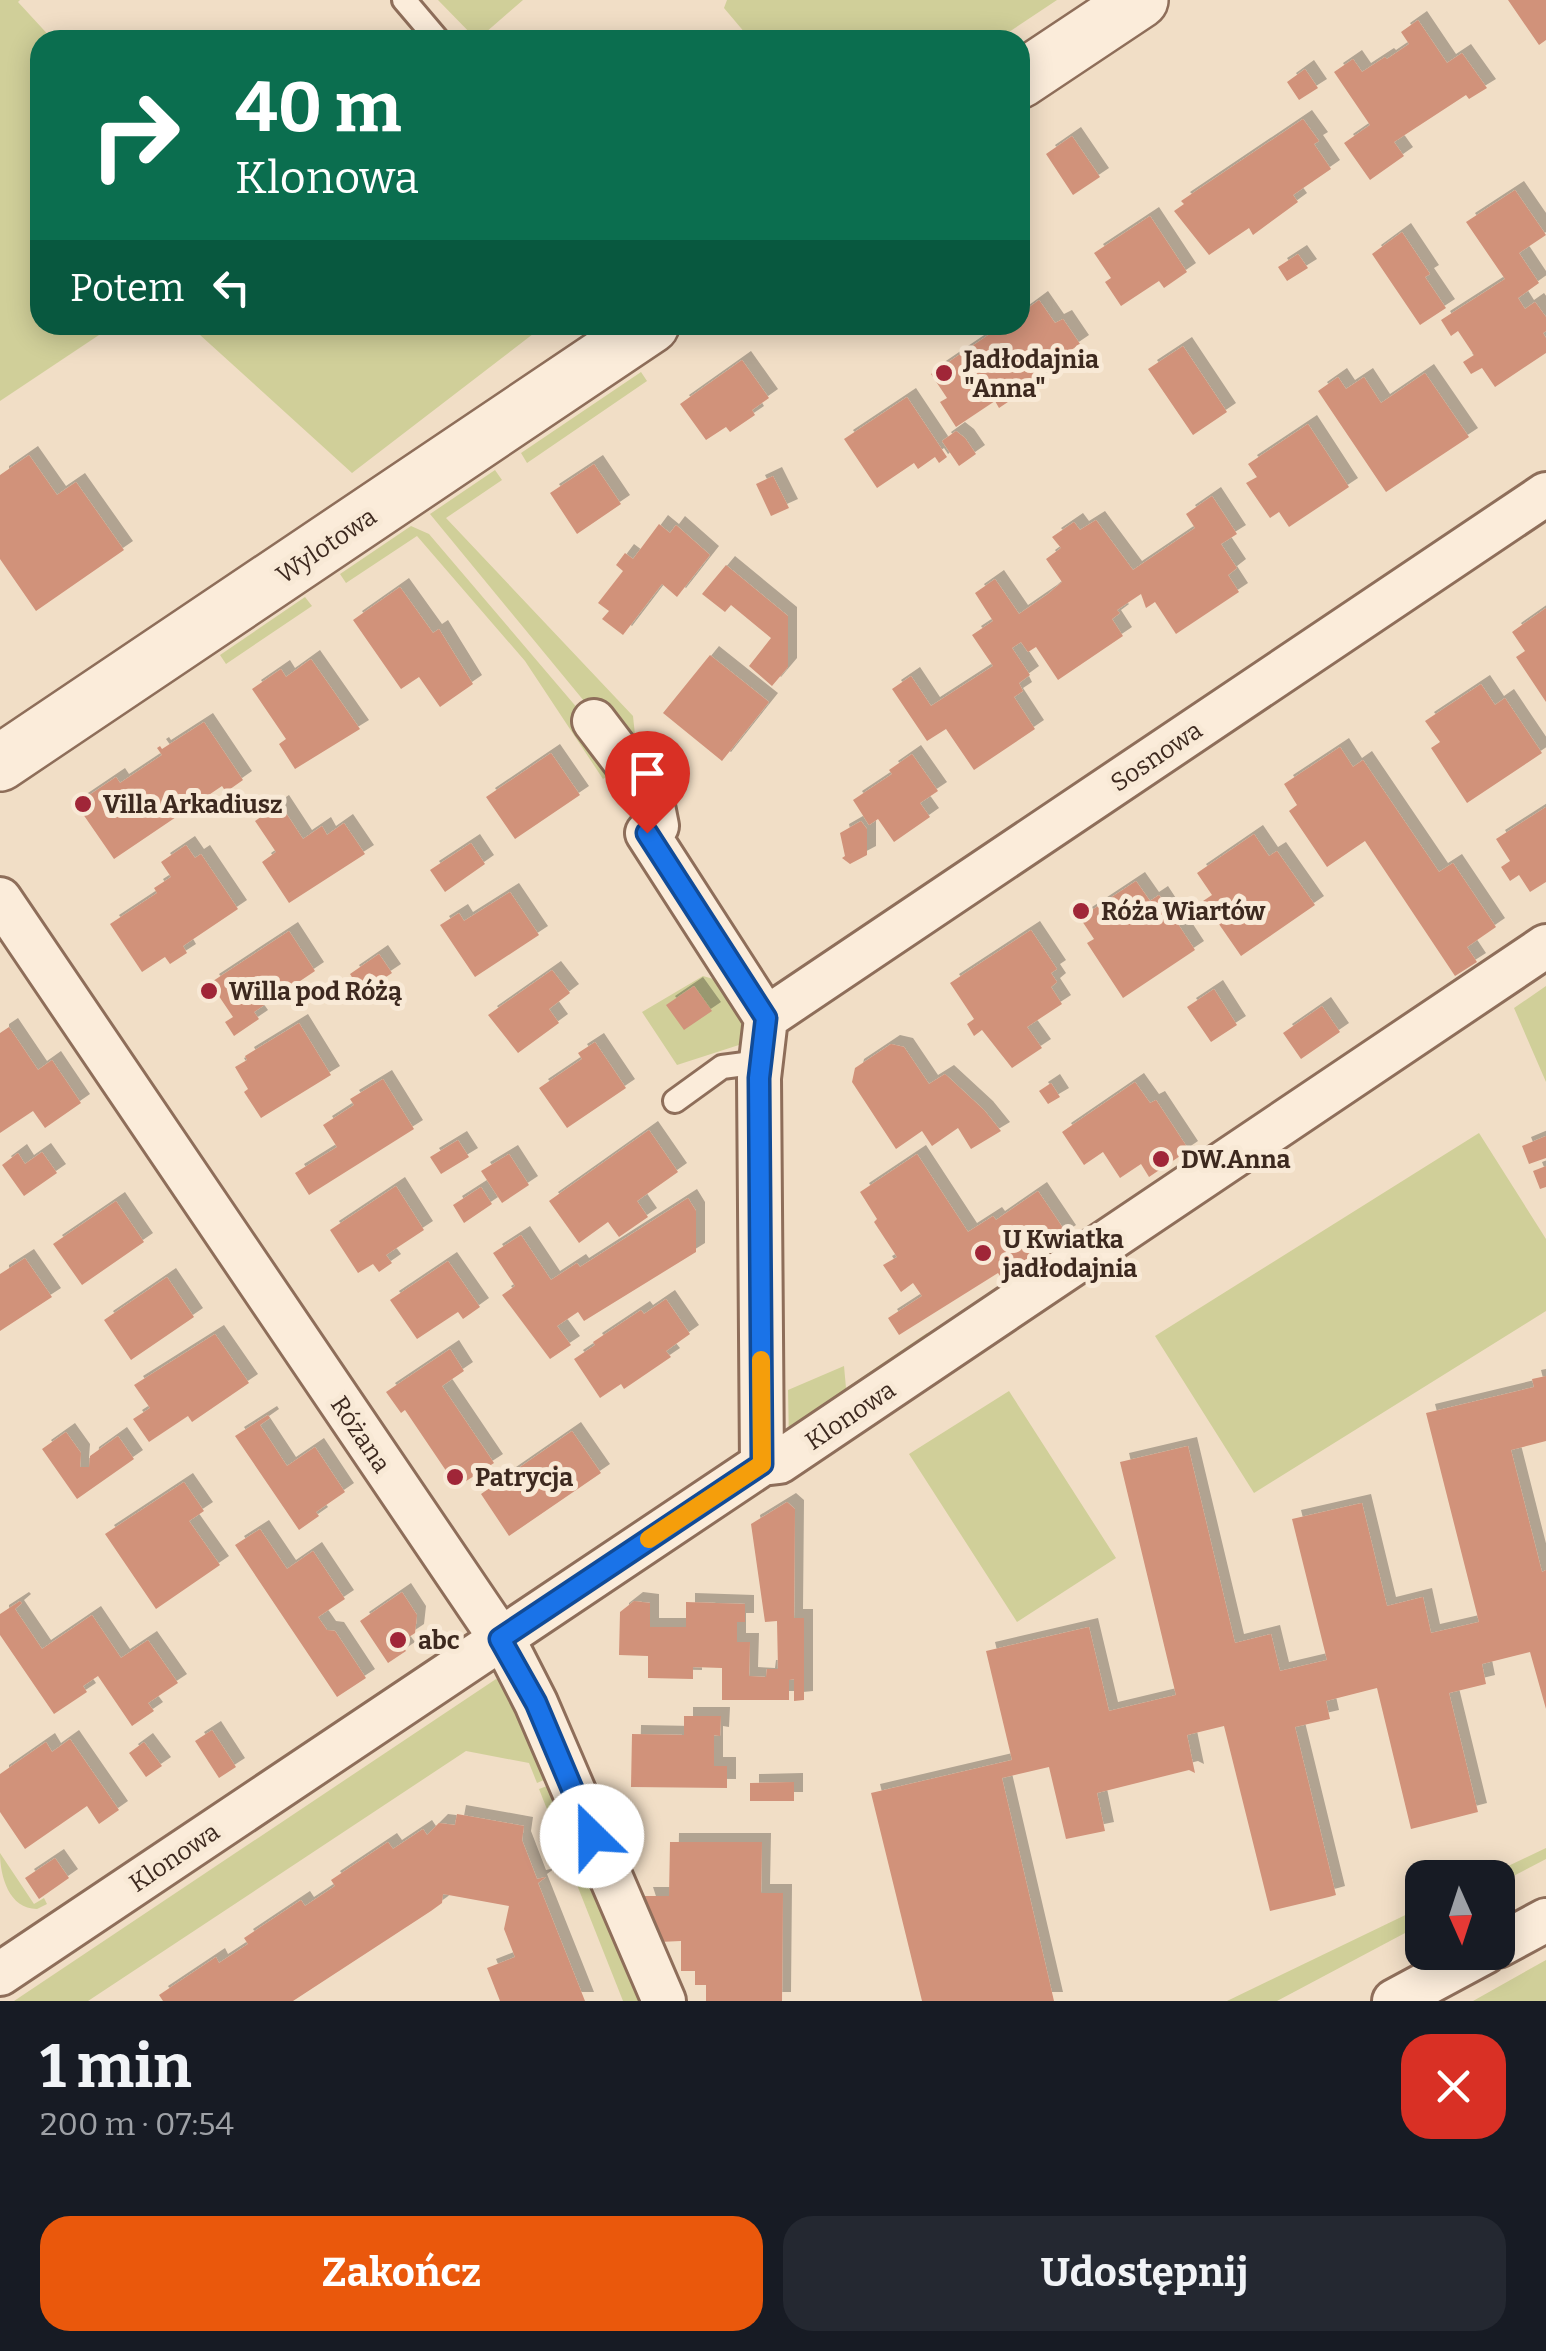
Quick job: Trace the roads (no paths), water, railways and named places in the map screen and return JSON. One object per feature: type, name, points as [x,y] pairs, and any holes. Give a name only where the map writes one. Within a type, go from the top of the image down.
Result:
[{"type":"street","points":[[1030,73],[1140,0]]},
{"type":"street","name":"Wylotowa","points":[[0,763],[636,335]]},
{"type":"street","name":"Sosnowa","points":[[766,1018],[1546,494]]},
{"type":"street","points":[[594,720],[651,796],[657,826],[647,833],[766,1018],[760,1062],[762,1464]]},
{"type":"street","name":"Różana","points":[[0,899],[500,1639],[536,1703],[664,2001]]},
{"type":"street","name":"Klonowa","points":[[6,1957],[500,1639],[762,1464],[779,1462],[1546,946]]},
{"type":"street","points":[[1515,1937],[1546,1920]]},
{"type":"street","points":[[1394,2001],[1452,1970]]},
{"type":"lane","points":[[404,0],[430,30]]},
{"type":"lane","points":[[675,1101],[722,1067],[760,1062]]},
{"type":"place","name":"Jadłodajnia \"Anna\"","points":[[944,373]]},
{"type":"place","name":"Villa Arkadiusz","points":[[83,804]]},
{"type":"place","name":"Róża Wiartów","points":[[1081,911]]},
{"type":"place","name":"Willa pod Różą","points":[[209,991]]},
{"type":"place","name":"DW.Anna","points":[[1161,1159]]},
{"type":"place","name":"U Kwiatka jadłodajnia","points":[[983,1253]]},
{"type":"place","name":"Patrycja","points":[[455,1477]]},
{"type":"place","name":"abc","points":[[398,1640]]}]
